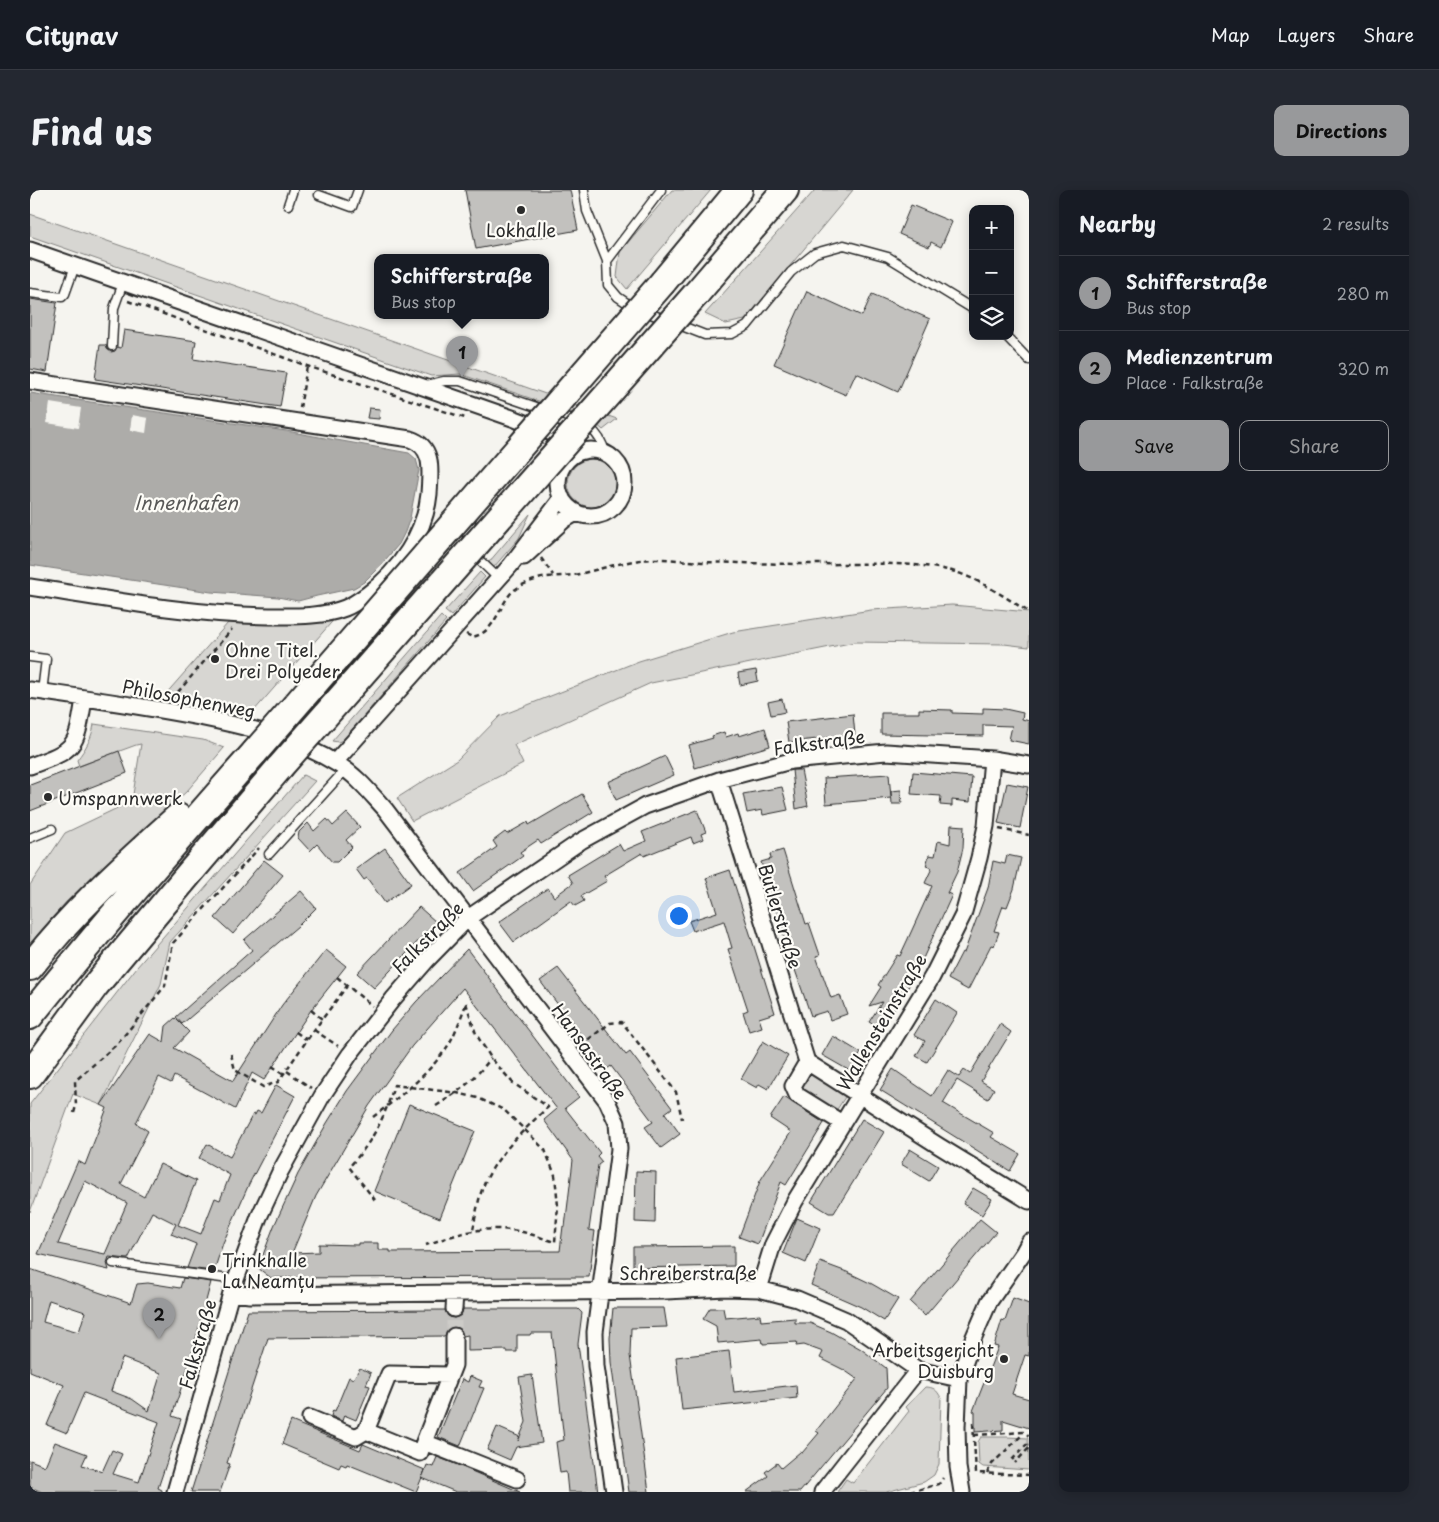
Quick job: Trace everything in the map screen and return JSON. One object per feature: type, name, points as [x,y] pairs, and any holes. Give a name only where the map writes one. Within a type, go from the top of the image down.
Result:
[{"type":"highway","points":[[30,1016],[164,855],[663,282],[739,190]]},
{"type":"highway","points":[[30,1075],[95,986],[280,767],[696,294],[785,190]]},
{"type":"highway","points":[[30,966],[48,943],[100,888],[183,812],[255,752]]},
{"type":"street","points":[[30,250],[75,266],[121,290],[422,386],[565,438],[584,451]]},
{"type":"street","points":[[30,381],[410,439],[421,445],[428,456],[431,468],[428,500],[423,520],[410,549],[397,568],[379,586],[346,608],[328,613],[295,616],[235,616],[200,613],[30,587]]},
{"type":"street","points":[[515,419],[550,441],[565,462]]},
{"type":"street","points":[[595,450],[605,453],[614,458],[621,468],[625,480],[623,493],[617,504],[607,512],[595,516],[576,513],[568,507],[562,498],[558,485],[560,473],[565,462],[574,455],[584,451],[595,450]]},
{"type":"street","points":[[340,766],[456,626],[510,566],[562,498]]},
{"type":"street","points":[[510,566],[523,557],[564,520],[576,513]]},
{"type":"street","name":"Philosophenweg","points":[[36,691],[169,711],[241,725],[288,739],[340,766]]},
{"type":"street","points":[[30,766],[66,752],[74,742],[79,729],[84,699]]},
{"type":"street","name":"Falkstraße","points":[[174,1492],[233,1287],[259,1217],[280,1172],[322,1096],[350,1054],[381,1013],[427,960],[468,918],[581,841],[646,806],[719,780],[791,762],[886,752],[992,759],[1029,765]]},
{"type":"street","name":"Wallensteinstraße","points":[[759,1289],[773,1244],[795,1200],[932,977],[962,915],[979,858],[986,826],[992,759]]},
{"type":"street","name":"Hansastraße","points":[[340,766],[385,809],[607,1101],[617,1123],[619,1148],[595,1332],[596,1366],[614,1492]]},
{"type":"street","name":"Butlerstraße","points":[[719,780],[807,1062]]},
{"type":"street","points":[[842,1123],[796,1095],[793,1086],[807,1062],[1029,1201]]},
{"type":"street","points":[[962,1492],[958,1467],[959,1379],[989,1302],[1029,1242]]},
{"type":"street","name":"Schreiberstraße","points":[[233,1287],[250,1294],[455,1294],[666,1291],[726,1288],[759,1289],[797,1299],[846,1320],[918,1370],[959,1379]]},
{"type":"street","points":[[454,1310],[455,1294]]},
{"type":"street","points":[[366,1431],[420,1453],[454,1365],[454,1336]]},
{"type":"street","points":[[822,1492],[918,1370]]},
{"type":"street","points":[[310,1418],[356,1437],[366,1431],[389,1374],[450,1375]]},
{"type":"street","points":[[424,1442],[517,1479]]},
{"type":"lane","points":[[288,205],[293,190]]},
{"type":"lane","points":[[319,195],[352,207],[358,190]]},
{"type":"lane","points":[[584,190],[587,211],[607,262],[608,285],[618,297],[633,307],[705,335],[732,334],[747,326],[791,272],[815,252],[844,245],[888,257],[969,307]]},
{"type":"lane","points":[[607,262],[661,190]]},
{"type":"lane","points":[[30,293],[62,297],[65,294],[75,266]]},
{"type":"lane","points":[[112,346],[114,308],[121,290]]},
{"type":"lane","points":[[1010,340],[1029,360]]},
{"type":"lane","points":[[422,386],[444,381],[460,381],[577,421],[592,428],[603,442],[605,453]]},
{"type":"lane","points":[[498,578],[465,546],[478,487],[501,456]]},
{"type":"lane","points":[[30,657],[46,659],[36,691]]},
{"type":"lane","points":[[269,854],[340,766]]},
{"type":"lane","points":[[30,838],[52,829]]},
{"type":"lane","points":[[113,1264],[233,1287]]},
{"type":"path","points":[[121,290],[307,366],[465,418]]},
{"type":"path","points":[[298,422],[307,366]]},
{"type":"path","points":[[538,555],[553,576]]},
{"type":"path","points":[[456,626],[472,637],[483,634],[496,619],[508,597],[517,588],[528,582],[553,576],[577,574],[622,562],[657,559],[743,563],[913,565],[953,572],[970,578],[1029,612]]},
{"type":"path","points":[[169,711],[171,700],[234,626],[235,616]]},
{"type":"path","points":[[986,826],[1029,835]]},
{"type":"path","points":[[74,1114],[76,1106],[75,1082],[118,1043],[165,986],[173,943],[229,882]]},
{"type":"path","points":[[337,977],[381,1013]]},
{"type":"path","points":[[231,1054],[235,1070],[263,1087],[278,1082],[347,986]]},
{"type":"path","points":[[373,1117],[410,1087],[432,1066],[450,1043],[466,1002],[476,1034],[491,1058],[513,1083],[548,1107],[524,1129],[496,1164],[480,1194],[473,1230]]},
{"type":"path","points":[[310,1010],[322,1019]]},
{"type":"path","points":[[580,1046],[610,1023],[622,1022],[676,1092],[682,1119]]},
{"type":"path","points":[[314,1030],[350,1054]]},
{"type":"path","points":[[296,1032],[307,1040]]},
{"type":"path","points":[[436,1106],[457,1093],[475,1078],[491,1058]]},
{"type":"path","points":[[272,1066],[284,1074]]},
{"type":"path","points":[[286,1070],[322,1096]]},
{"type":"path","points":[[375,1200],[349,1167],[376,1132],[388,1105],[394,1085],[457,1093],[478,1098],[504,1110],[545,1150],[555,1174],[558,1206],[555,1242],[510,1230],[473,1230],[426,1245]]},
{"type":"path","points":[[972,1417],[976,1474],[1029,1475]]},
{"type":"path","points":[[974,1435],[1024,1432],[1029,1436]]},
{"type":"path","points":[[987,1473],[992,1464],[1024,1432]]},
{"type":"path","points":[[1012,1460],[1026,1445],[1029,1445]]},
{"type":"path","points":[[1015,1463],[1029,1448],[1029,1445]]},
{"type":"path","points":[[910,1492],[939,1484],[943,1478]]},
{"type":"shaded area","points":[[672,190],[711,190],[627,289],[617,277],[620,252]]},
{"type":"shaded area","points":[[815,190],[853,190],[745,320],[726,324],[705,314]]},
{"type":"shaded area","points":[[30,214],[617,419],[603,430],[582,416],[460,374],[431,376],[30,236]]},
{"type":"shaded area","points":[[592,459],[601,461],[609,466],[614,474],[616,483],[614,492],[609,500],[601,505],[592,507],[583,505],[575,500],[570,492],[568,483],[570,474],[575,466],[583,461]]},
{"type":"shaded area","points":[[530,514],[519,538],[494,567],[489,562]]},
{"type":"shaded area","points":[[480,572],[485,577],[451,616],[445,611]]},
{"type":"shaded area","points":[[952,605],[1029,612],[1029,647],[1004,644],[855,642],[651,683],[514,745],[523,764],[412,821],[397,798],[457,760],[500,716],[639,661],[733,632],[871,610]]},
{"type":"shaded area","points":[[337,616],[253,712],[164,696],[228,623]]},
{"type":"shaded area","points":[[441,616],[446,621],[343,740],[338,742],[332,741]]},
{"type":"shaded area","points":[[94,724],[203,740],[224,748],[187,791],[66,902],[30,944],[30,885],[65,833],[132,801],[141,744],[79,766],[77,760],[88,743]]},
{"type":"shaded area","points":[[303,775],[315,781],[170,942],[161,984],[101,1105],[73,1094],[30,1212],[30,1104],[137,967]]},
{"type":"shaded area","points":[[811,1072],[847,1094],[834,1114],[800,1089]]},
{"type":"shaded area","points":[[925,1387],[935,1390],[941,1398],[939,1464],[934,1475],[924,1482],[886,1492],[837,1492],[846,1479],[853,1483],[909,1411],[906,1407]]},
{"type":"shaded area","points":[[981,1437],[1028,1438],[1029,1470],[983,1467],[979,1464],[978,1442]]},
{"type":"water","name":"Innenhafen","points":[[30,393],[286,431],[409,453],[416,459],[419,470],[410,518],[399,544],[364,582],[354,588],[298,601],[278,597],[211,592],[30,565]]},
{"type":"pier","points":[[50,403],[81,408],[78,428],[47,423]]},
{"type":"pier","points":[[132,415],[148,418],[146,433],[130,430]]},
{"type":"building","name":"Lokhalle","points":[[465,190],[570,190],[578,230],[476,249]]},
{"type":"building","points":[[911,205],[952,222],[941,247],[931,242],[929,247],[899,234]]},
{"type":"building","points":[[807,291],[862,316],[872,294],[930,319],[898,392],[856,373],[846,395],[774,364]]},
{"type":"building","points":[[30,299],[57,303],[47,372],[30,369]]},
{"type":"building","points":[[124,330],[196,341],[193,359],[286,373],[280,407],[95,379],[100,345],[106,345],[107,349],[111,352],[115,351],[117,347],[121,348]]},
{"type":"building","points":[[369,408],[380,409],[379,419],[367,418]]},
{"type":"building","points":[[756,670],[758,681],[740,685],[738,673]]},
{"type":"building","points":[[782,699],[785,712],[771,715],[768,702]]},
{"type":"building","points":[[983,708],[1005,709],[1023,713],[1022,719],[1029,721],[1029,744],[1009,740],[1012,726],[983,725],[983,736],[881,734],[881,713],[919,713],[919,709],[952,710],[952,713],[983,714]]},
{"type":"building","points":[[853,714],[855,735],[789,742],[786,722]]},
{"type":"building","points":[[765,728],[770,746],[695,768],[689,745],[713,738],[712,736],[724,732],[726,737],[738,733],[739,736]]},
{"type":"building","name":"Umspannwerk","points":[[119,751],[127,773],[30,811],[30,785]]},
{"type":"building","points":[[665,756],[674,775],[616,800],[608,782]]},
{"type":"building","points":[[792,770],[801,770],[808,806],[796,809]]},
{"type":"building","points":[[913,772],[972,777],[970,802],[952,800],[952,806],[940,805],[941,796],[911,794]]},
{"type":"building","points":[[889,774],[891,798],[826,804],[824,778]]},
{"type":"building","points":[[1007,783],[1028,787],[1020,828],[998,823]]},
{"type":"building","points":[[782,787],[788,810],[763,815],[762,810],[747,813],[743,794]]},
{"type":"building","points":[[901,790],[902,804],[892,804],[891,791]]},
{"type":"building","points":[[582,794],[593,812],[541,844],[538,840],[520,852],[523,856],[473,891],[460,873],[497,847],[493,841],[505,832],[507,834],[528,822],[529,825]]},
{"type":"building","points":[[697,810],[706,832],[701,834],[703,839],[693,843],[691,837],[644,856],[642,853],[604,876],[607,881],[581,896],[584,901],[575,906],[571,901],[514,942],[499,922],[548,888],[554,897],[573,883],[568,875],[619,844],[623,851],[646,841],[642,832]]},
{"type":"building","points":[[347,813],[360,827],[346,840],[352,847],[337,862],[332,862],[317,844],[310,851],[298,838],[299,832],[308,823],[314,831],[327,819],[333,826]]},
{"type":"building","points":[[951,825],[964,826],[963,848],[957,872],[947,893],[952,895],[920,965],[914,962],[903,980],[910,984],[881,1029],[869,1022],[882,1002],[869,1006],[881,987],[878,985],[897,955],[900,956],[932,886],[925,883],[932,868],[926,866],[929,855],[935,856],[938,841],[950,844]]},
{"type":"building","points":[[385,848],[411,884],[385,903],[367,878],[364,880],[356,869]]},
{"type":"building","points":[[783,850],[806,924],[809,923],[820,955],[816,956],[831,998],[840,995],[847,1014],[830,1020],[827,1011],[811,1016],[786,944],[761,862],[771,859],[770,854]]},
{"type":"building","points":[[1007,855],[1021,858],[1014,889],[1007,907],[1003,906],[994,931],[999,932],[994,946],[991,945],[968,990],[948,979],[962,952],[964,953],[988,888],[993,861],[1005,864]]},
{"type":"building","points":[[264,860],[283,875],[233,934],[215,918]]},
{"type":"building","points":[[730,870],[775,1013],[759,1018],[762,1027],[749,1031],[743,1012],[748,1010],[728,949],[732,948],[724,921],[693,931],[689,921],[717,912],[706,878]]},
{"type":"building","points":[[301,891],[316,908],[298,926],[182,1024],[176,1017],[252,950],[244,940]]},
{"type":"building","points":[[419,907],[436,922],[374,988],[357,973]]},
{"type":"building","points":[[467,949],[579,1097],[565,1108],[600,1153],[597,1156],[602,1162],[598,1165],[589,1230],[595,1231],[589,1277],[271,1278],[258,1268],[274,1226],[298,1174],[327,1123],[347,1091],[392,1030]],"holes":[[[463,988],[557,1109],[544,1120],[573,1160],[565,1227],[563,1226],[560,1251],[390,1252],[390,1250],[378,1250],[378,1243],[358,1243],[358,1245],[319,1244],[319,1252],[292,1253],[316,1196],[369,1106],[412,1046]]]},
{"type":"building","points":[[326,950],[346,966],[311,1010],[264,1080],[252,1073],[235,1109],[174,1076],[171,1083],[159,1077],[136,1123],[148,1131],[121,1184],[144,1197],[160,1164],[196,1181],[178,1225],[201,1234],[215,1198],[220,1200],[230,1175],[199,1158],[207,1144],[230,1157],[253,1114],[255,1115],[257,1111],[261,1113],[276,1085],[295,1096],[249,1184],[223,1243],[214,1271],[187,1268],[196,1244],[171,1234],[176,1224],[152,1212],[128,1259],[109,1257],[107,1263],[109,1270],[38,1254],[78,1161],[85,1165],[107,1108],[101,1105],[150,1034],[164,1042],[166,1026],[175,1018],[189,1032],[174,1048],[233,1081],[282,1005]],"holes":[[[85,1181],[127,1203],[105,1254],[58,1244]]]},
{"type":"building","points":[[558,968],[626,1055],[630,1052],[672,1108],[665,1113],[680,1134],[661,1148],[645,1127],[653,1122],[611,1066],[607,1069],[540,981]]},
{"type":"building","points":[[936,999],[957,1013],[927,1062],[916,1056],[925,1041],[914,1035]]},
{"type":"building","points":[[1000,1024],[1011,1032],[981,1081],[994,1089],[988,1099],[957,1080],[943,1103],[994,1133],[991,1137],[1020,1154],[1010,1171],[880,1090],[893,1069],[932,1096],[948,1070],[959,1077],[964,1070],[970,1074]]},
{"type":"building","points":[[833,1036],[861,1053],[850,1071],[822,1055]]},
{"type":"building","points":[[763,1041],[788,1056],[768,1089],[759,1084],[757,1088],[741,1079]]},
{"type":"building","points":[[784,1097],[824,1123],[786,1185],[781,1182],[758,1244],[739,1237],[760,1181],[791,1132],[770,1118]]},
{"type":"building","points":[[409,1104],[475,1131],[440,1218],[374,1191]]},
{"type":"building","points":[[862,1119],[884,1132],[834,1213],[829,1213],[811,1202]]},
{"type":"building","points":[[910,1149],[938,1166],[929,1181],[901,1164]]},
{"type":"building","points":[[636,1171],[656,1172],[655,1223],[635,1222]]},
{"type":"building","points":[[973,1188],[992,1199],[982,1215],[963,1204]]},
{"type":"building","points":[[797,1218],[820,1228],[806,1263],[783,1253]]},
{"type":"building","points":[[980,1219],[996,1232],[925,1316],[910,1302]]},
{"type":"building","points":[[734,1246],[734,1266],[633,1268],[633,1247]]},
{"type":"building","points":[[820,1262],[847,1272],[898,1299],[884,1321],[861,1307],[811,1285]]},
{"type":"building","points":[[30,1269],[131,1303],[137,1284],[148,1283],[180,1288],[183,1278],[211,1282],[190,1361],[172,1416],[181,1419],[158,1488],[162,1492],[42,1492],[30,1487],[30,1460],[45,1466],[55,1442],[87,1454],[82,1465],[102,1472],[112,1450],[122,1454],[113,1474],[139,1482],[159,1422],[84,1393],[67,1433],[47,1425],[64,1385],[30,1371]],"holes":[[[49,1300],[85,1312],[79,1332],[43,1322]],[[122,1358],[161,1373],[149,1411],[132,1399],[111,1391]]]},
{"type":"building","points":[[1013,1298],[1029,1304],[1029,1356],[1025,1355],[1012,1394],[1029,1399],[1029,1428],[1003,1420],[1003,1430],[975,1432],[975,1412],[973,1411],[998,1347],[994,1346],[1002,1320],[1005,1321]]},
{"type":"building","points":[[613,1308],[664,1308],[667,1327],[631,1328],[630,1355],[649,1492],[629,1492],[611,1362],[610,1338]]},
{"type":"building","points":[[710,1308],[723,1308],[725,1318],[760,1315],[761,1321],[795,1318],[795,1323],[810,1323],[831,1332],[861,1349],[886,1368],[887,1388],[800,1492],[746,1492],[768,1476],[765,1472],[777,1463],[781,1468],[800,1452],[802,1453],[819,1433],[816,1431],[857,1379],[820,1358],[823,1352],[804,1345],[796,1346],[797,1342],[763,1344],[762,1339],[718,1343],[716,1326],[703,1319]]},
{"type":"building","points":[[463,1309],[578,1309],[582,1313],[578,1344],[598,1492],[568,1492],[566,1472],[560,1473],[556,1442],[564,1440],[552,1333],[517,1335],[517,1352],[507,1352],[507,1350],[468,1351],[468,1335],[463,1336],[459,1328],[454,1327],[449,1328],[445,1336],[268,1338],[227,1463],[230,1464],[220,1492],[191,1492],[248,1311],[445,1310],[448,1316],[454,1318],[461,1315]]},
{"type":"building","points":[[729,1351],[734,1392],[796,1385],[797,1398],[682,1410],[676,1357]]},
{"type":"building","points":[[360,1368],[371,1373],[366,1385],[370,1386],[356,1420],[344,1415],[342,1421],[331,1416],[333,1410],[335,1411],[349,1377],[353,1379]]},
{"type":"building","points":[[532,1375],[542,1443],[516,1447],[510,1460],[487,1450],[497,1427],[520,1437],[526,1422],[519,1377]]},
{"type":"building","points":[[470,1376],[482,1381],[479,1387],[484,1388],[460,1446],[438,1437],[462,1379],[468,1382]]},
{"type":"building","points":[[291,1421],[360,1450],[363,1444],[425,1470],[416,1492],[347,1464],[346,1466],[341,1464],[339,1468],[282,1444]]},
{"type":"building","points":[[437,1457],[520,1492],[456,1492],[422,1478],[427,1465],[433,1467]]},
{"type":"tunnel","points":[[454,1309],[454,1336]]},
{"type":"place","name":"Lokhalle","points":[[521,210]]},
{"type":"place","name":"Schifferstraße","points":[[462,377]]},
{"type":"place","name":"Ohne Titel. Drei Polyeder","points":[[215,659]]},
{"type":"place","name":"Umspannwerk","points":[[48,797]]},
{"type":"place","name":"Trinkhalle La Neamțu","points":[[212,1269]]},
{"type":"place","name":"Medienzentrum","points":[[159,1339]]},
{"type":"place","name":"Arbeitsgericht Duisburg","points":[[1004,1359]]}]
